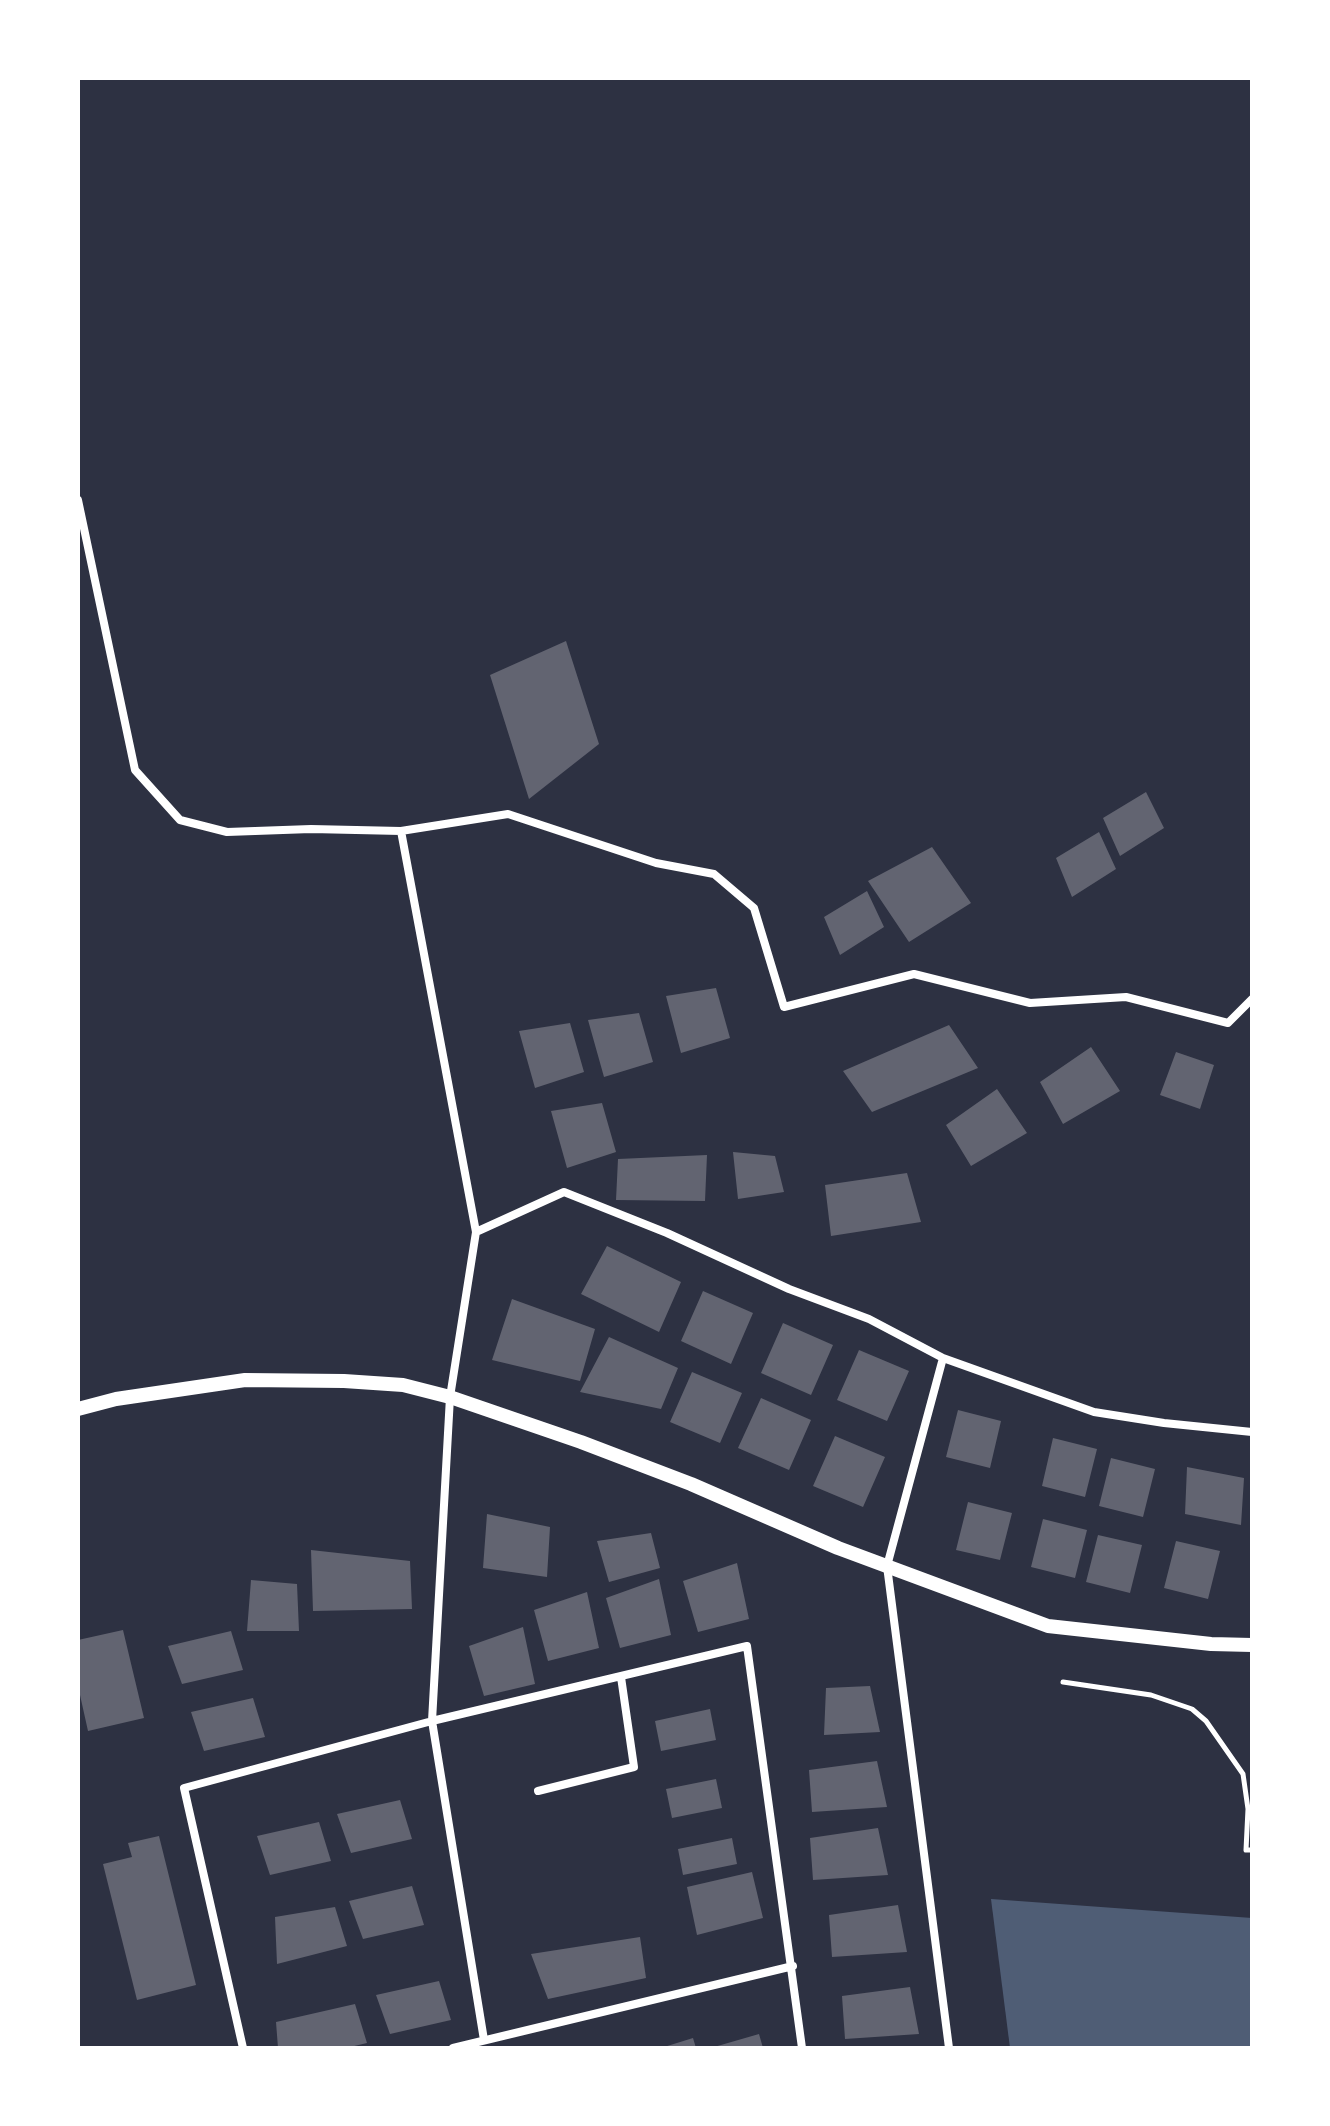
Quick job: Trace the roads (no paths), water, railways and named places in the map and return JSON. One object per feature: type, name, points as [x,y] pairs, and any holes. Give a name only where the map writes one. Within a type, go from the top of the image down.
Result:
[{"type":"street","points":[[78,500],[135,770],[180,820],[227,832],[311,829],[401,831],[508,814],[656,863],[714,874],[754,908],[784,1007],[914,974],[1030,1003],[1126,997],[1228,1023],[1252,999]]},
{"type":"street","points":[[401,831],[476,1232],[450,1397],[432,1721],[484,2040]]},
{"type":"street","points":[[476,1232],[564,1192],[667,1233],[789,1289],[869,1319],[943,1358],[1094,1412],[1252,1432]]},
{"type":"street","points":[[943,1358],[887,1566],[949,2048]]},
{"type":"street","points":[[78,1409],[116,1399],[245,1380],[403,1385],[450,1397],[664,1474],[838,1548],[1048,1626],[1211,1644],[1252,1645]]},
{"type":"street","points":[[243,2048],[184,1788],[432,1721],[747,1646],[802,2048]]},
{"type":"street","points":[[538,1791],[634,1767],[621,1677]]},
{"type":"street","points":[[453,2048],[793,1966]]},
{"type":"water","points":[[991,1899],[1252,1918],[1252,2048],[1010,2048]]}]
